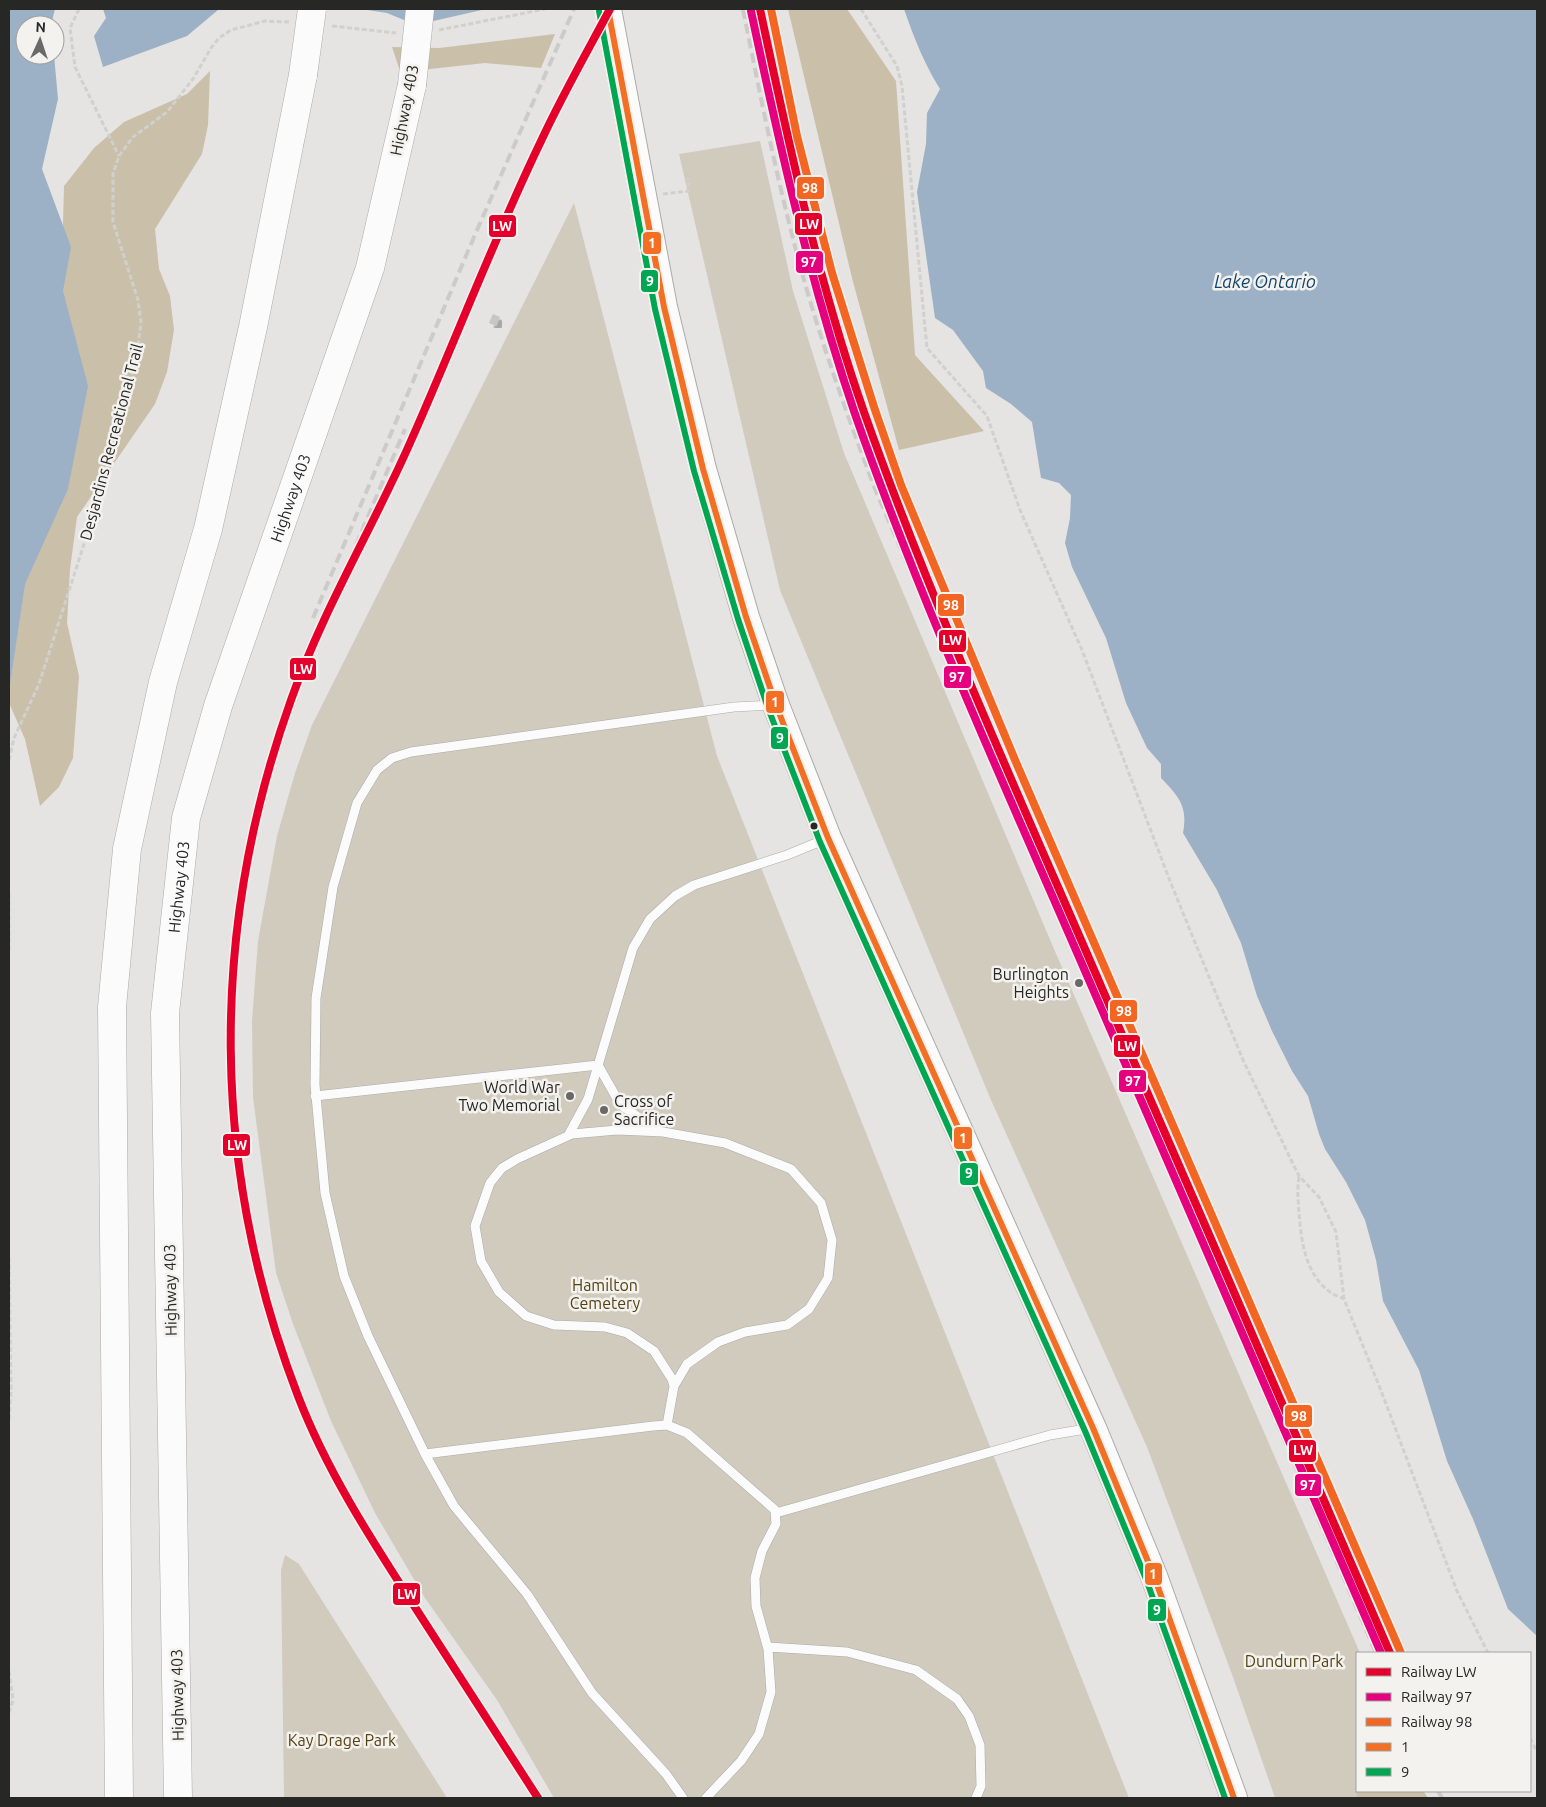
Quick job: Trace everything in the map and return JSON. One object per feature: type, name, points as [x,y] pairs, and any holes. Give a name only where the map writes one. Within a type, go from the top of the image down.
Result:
[{"type":"highway","points":[[119,1798],[112,1007],[127,849],[164,682],[210,519],[253,327],[303,75],[311,19]]},
{"type":"highway","name":"Highway 403","points":[[178,1798],[165,1012],[186,818],[218,706],[370,268],[425,20]]},
{"type":"main road","points":[[608,9],[664,307],[703,469],[746,616],[776,705],[828,838],[1093,1428],[1154,1576],[1234,1798]]},
{"type":"lane","points":[[683,1798],[666,1774],[592,1693],[528,1594],[454,1506],[426,1454],[368,1336],[344,1276],[324,1193],[315,1096],[316,998],[333,887],[357,802],[376,770],[392,758],[411,752],[734,707],[776,705]]},
{"type":"lane","points":[[568,1136],[588,1099],[633,948],[650,919],[674,896],[694,885],[787,855],[828,838]]},
{"type":"lane","points":[[315,1096],[598,1065]]},
{"type":"lane","points":[[598,1065],[620,1104],[653,1128],[663,1132]]},
{"type":"lane","points":[[667,1425],[674,1386],[687,1364],[718,1342],[745,1332],[786,1325],[809,1309],[828,1278],[832,1240],[821,1203],[791,1168],[725,1143],[663,1132],[617,1130],[568,1136],[517,1159],[502,1168],[490,1183],[475,1226],[481,1261],[499,1292],[526,1316],[554,1325],[605,1327],[627,1333],[654,1351],[672,1379],[674,1386]]},
{"type":"lane","points":[[426,1454],[667,1425],[687,1433],[775,1510],[776,1524],[762,1550],[755,1578],[756,1606],[768,1647],[771,1692],[759,1734],[742,1761],[706,1798]]},
{"type":"lane","points":[[776,1513],[1050,1435],[1093,1428]]},
{"type":"lane","points":[[768,1647],[846,1652],[916,1670],[957,1700],[969,1716],[980,1745],[981,1786],[976,1798]]},
{"type":"path","points":[[79,9],[70,28],[74,67],[119,156]]},
{"type":"path","points":[[425,20],[545,9]]},
{"type":"path","points":[[862,9],[897,66],[902,86],[927,348],[987,416],[1020,510],[1082,650],[1170,881],[1235,1042],[1299,1176],[1320,1197],[1336,1232],[1344,1299],[1458,1590],[1488,1652]]},
{"type":"path","name":"Desjardins Recreational Trail","points":[[9,760],[14,738],[39,684],[91,523],[137,355],[141,322],[138,300],[113,222],[113,174],[119,156],[133,137],[167,112],[193,79],[211,48],[219,38],[231,30],[265,20],[311,19],[403,34]]},
{"type":"path","points":[[668,193],[689,191],[688,178]]},
{"type":"path","points":[[9,893],[9,953]]},
{"type":"path","points":[[1299,1176],[1297,1186],[1301,1235],[1307,1261],[1317,1279],[1330,1292],[1344,1299]]},
{"type":"path","points":[[9,1257],[11,1390],[9,1420]]},
{"type":"path","points":[[9,1671],[13,1700],[9,1713]]},
{"type":"path","points":[[1531,1740],[1537,1752]]},
{"type":"green space","name":"Dundurn Park","points":[[760,141],[793,291],[844,453],[1051,942],[1360,1652],[1356,1652],[1356,1792],[1424,1792],[1428,1798],[1275,1798],[1233,1677],[1147,1447],[991,1100],[780,590],[679,154]]},
{"type":"green space","name":"Hamilton Cemetery","points":[[574,203],[717,756],[1129,1798],[554,1798],[497,1700],[425,1598],[375,1513],[331,1421],[293,1324],[276,1273],[253,1097],[252,1021],[258,941],[277,836],[295,773],[312,725]]},
{"type":"green space","name":"Kay Drage Park","points":[[285,1555],[299,1564],[447,1798],[284,1798],[281,1570]]},
{"type":"shaded area","points":[[788,9],[847,9],[896,81],[915,355],[984,431],[899,450],[852,278]]},
{"type":"shaded area","points":[[555,34],[541,68],[485,63],[412,71],[399,68],[392,47],[439,48]]},
{"type":"shaded area","points":[[210,71],[208,125],[202,154],[155,229],[159,269],[170,296],[174,330],[167,372],[155,404],[77,517],[70,569],[67,623],[79,676],[73,758],[59,787],[40,806],[25,739],[9,703],[9,567],[60,337],[64,186],[94,148],[124,122],[187,94]]},
{"type":"shaded area","points":[[1356,1792],[1424,1792],[1428,1798],[1358,1798]]},
{"type":"water","points":[[9,9],[55,9],[54,15],[15,15],[15,65],[55,65],[58,99],[42,169],[71,247],[63,291],[88,386],[68,489],[25,584],[9,691]]},
{"type":"water","points":[[103,9],[223,9],[218,10],[187,36],[103,67],[94,36],[106,18]]},
{"type":"water","points":[[361,9],[486,9],[416,25],[387,13]]},
{"type":"water","name":"Lake Ontario","points":[[904,9],[1537,9],[1537,1636],[1508,1609],[1473,1519],[1447,1461],[1419,1370],[1383,1301],[1376,1260],[1365,1220],[1346,1182],[1325,1149],[1308,1096],[1292,1071],[1272,1031],[1257,996],[1241,943],[1217,890],[1183,833],[1184,816],[1181,802],[1161,778],[1161,764],[1147,748],[1126,703],[1106,638],[1072,567],[1065,543],[1070,518],[1071,495],[1059,483],[1041,478],[1032,422],[1011,404],[986,388],[983,371],[953,330],[935,318],[917,192],[926,144],[927,113],[940,89],[920,50]]},
{"type":"building","points":[[493,314],[500,317],[496,326],[489,323]]},
{"type":"railway","points":[[313,618],[474,237],[574,9]]},
{"type":"railway","points":[[743,9],[778,179],[804,280],[837,385],[875,489],[1376,1652]]},
{"type":"railway","points":[[321,628],[405,429]]},
{"type":"railway","points":[[1439,1792],[1442,1798]]},
{"type":"rail line","name":"LW","points":[[538,1798],[364,1527],[335,1476],[298,1396],[269,1310],[248,1223],[235,1136],[231,1048],[234,961],[245,874],[264,787],[291,700],[304,667],[333,602],[410,443],[524,176],[558,106],[610,9]]},
{"type":"rail line","name":"LW","points":[[760,9],[794,162],[832,313],[864,412],[891,485],[978,701],[1390,1652]]},
{"type":"rail line","name":"98","points":[[771,9],[797,136],[832,273],[874,407],[901,485],[1015,760],[1401,1652]]},
{"type":"rail line","name":"97","points":[[751,11],[773,113],[810,264],[839,364],[881,487],[968,702],[1381,1652]]},
{"type":"transit line","name":"1","points":[[608,9],[664,307],[703,469],[746,617],[776,705],[828,838],[1093,1428],[1154,1576],[1234,1798]]},
{"type":"transit line","name":"9","points":[[599,11],[655,309],[694,471],[738,619],[768,708],[820,842],[1085,1431],[1146,1579],[1225,1798]]},
{"type":"place","name":"Burlington Heights","points":[[1079,983]]},
{"type":"place","name":"World War Two Memorial","points":[[570,1096]]},
{"type":"place","name":"Cross of Sacrifice","points":[[604,1110]]}]
